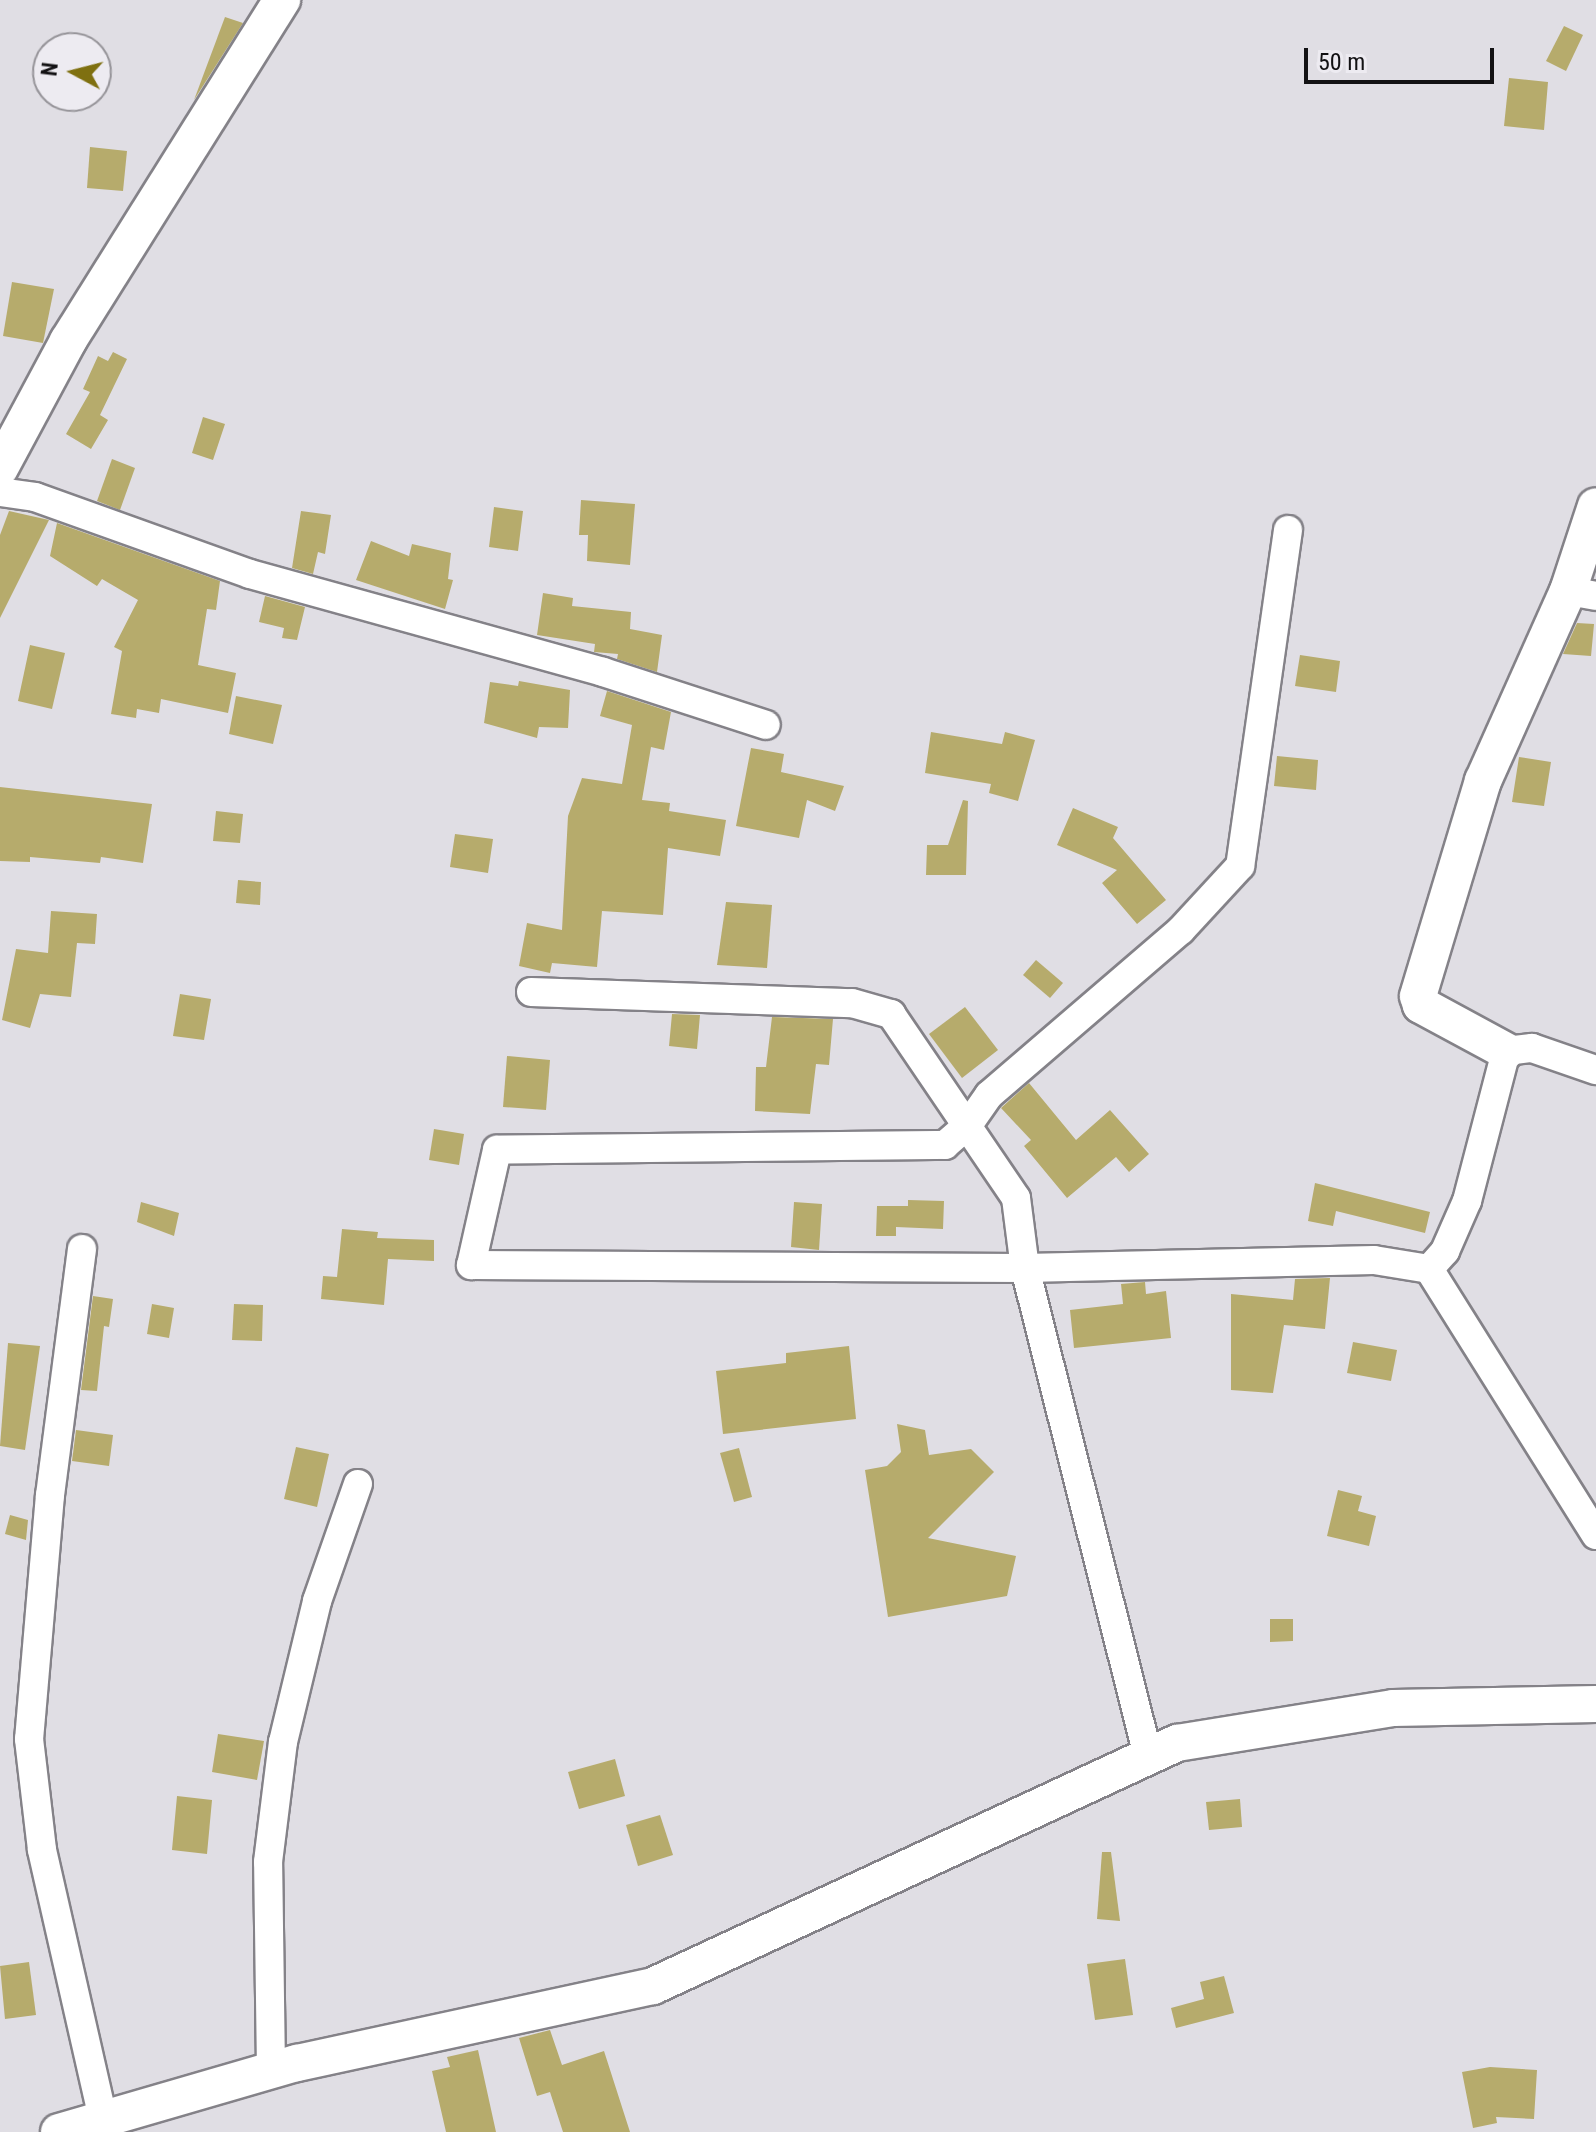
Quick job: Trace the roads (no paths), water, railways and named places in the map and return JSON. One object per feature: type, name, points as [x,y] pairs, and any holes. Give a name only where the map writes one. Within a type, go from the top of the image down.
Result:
[{"type":"street","points":[[0,468],[68,341],[282,0]]},
{"type":"street","points":[[0,492],[35,497],[250,574],[603,672],[766,725]]},
{"type":"street","points":[[1596,506],[1582,593],[1483,781],[1418,996],[1421,1005],[1506,1051],[1532,1048],[1596,1070]]},
{"type":"street","points":[[1288,530],[1240,866],[1181,930],[989,1095],[969,1124],[945,1145],[497,1150],[471,1265],[1025,1268],[1374,1260],[1429,1269],[1596,1535]]},
{"type":"street","points":[[531,992],[852,1003],[891,1014],[969,1124],[1016,1198],[1025,1268],[1148,1756]]},
{"type":"street","points":[[1429,1269],[1445,1251],[1467,1201],[1506,1051]]},
{"type":"street","points":[[82,1249],[50,1495],[29,1739],[42,1850],[103,2119]]},
{"type":"street","points":[[271,2070],[268,1862],[283,1742],[317,1601],[358,1484]]},
{"type":"street","points":[[59,2132],[271,2070],[653,1986],[1177,1743],[1393,1708],[1596,1704]]}]
